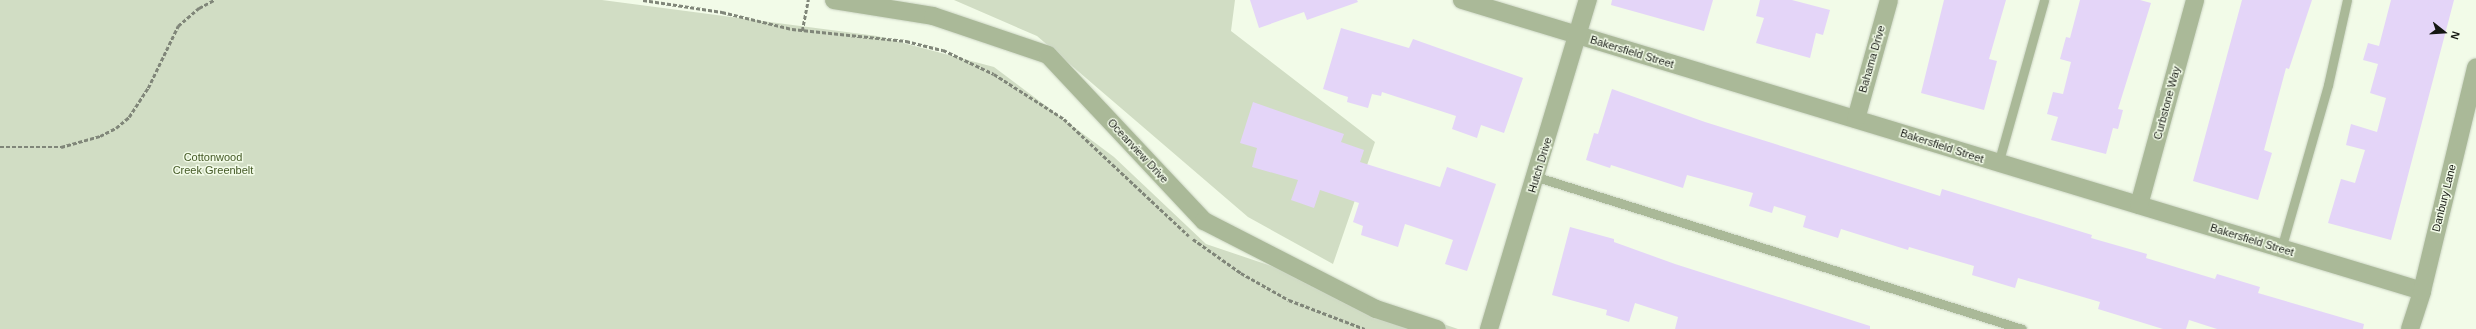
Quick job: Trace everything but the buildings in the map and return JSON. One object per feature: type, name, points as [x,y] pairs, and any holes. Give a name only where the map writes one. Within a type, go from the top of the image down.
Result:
[{"type":"street","name":"Oceanview Drive","points":[[834,0],[933,16],[1048,55],[1204,221],[1376,309],[1437,329]]},
{"type":"street","name":"Bakersfield Street","points":[[1462,0],[1856,119],[1998,164],[2140,205],[2422,291]]},
{"type":"street","name":"Hutch Drive","points":[[1489,329],[1537,177],[1588,0]]},
{"type":"street","name":"Bahama Drive","points":[[1856,119],[1889,0]]},
{"type":"street","name":"Curbstone Way","points":[[2140,205],[2195,0]]},
{"type":"street","name":"Danbury Lane","points":[[2410,329],[2422,291],[2476,67]]},
{"type":"lane","points":[[1998,164],[2044,0]]},
{"type":"lane","points":[[2281,249],[2328,85],[2347,0]]},
{"type":"lane","points":[[1537,177],[2022,329]]},
{"type":"path","points":[[0,147],[60,147],[100,136],[116,128],[130,117],[142,98],[178,26],[199,8],[214,0]]},
{"type":"path","points":[[643,0],[703,9],[802,31],[911,42],[943,50],[994,74],[1064,119],[1172,222],[1218,258],[1289,300],[1365,329]]},
{"type":"path","points":[[802,31],[808,0]]},
{"type":"green space","name":"Cottonwood Creek Greenbelt","points":[[0,0],[602,0],[877,36],[994,67],[1114,157],[1206,244],[1458,329],[0,329]]},
{"type":"green space","points":[[954,0],[1235,0],[1231,31],[1375,142],[1333,264],[1248,217],[1037,36]]}]
